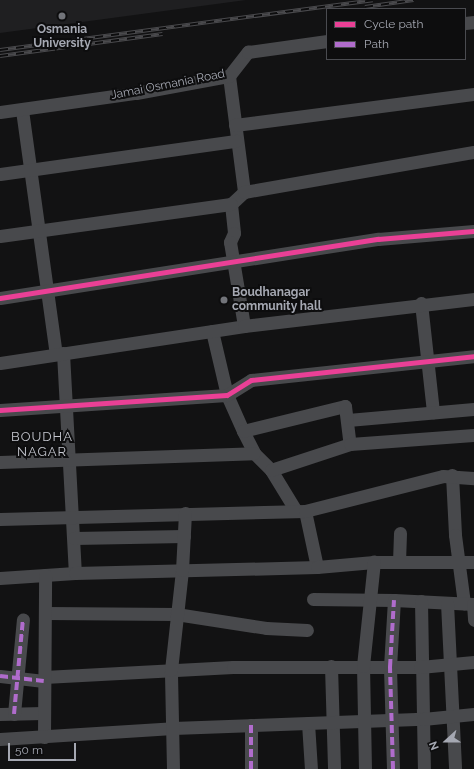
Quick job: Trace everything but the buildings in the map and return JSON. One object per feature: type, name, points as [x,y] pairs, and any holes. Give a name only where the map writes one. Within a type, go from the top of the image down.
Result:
[{"type":"street","name":"Jamai Osmania Road","points":[[0,112],[22,110],[229,76],[248,52],[326,41]]},
{"type":"street","points":[[229,76],[236,141],[244,192]]},
{"type":"street","points":[[235,125],[474,94]]},
{"type":"street","points":[[22,110],[48,292],[60,353],[67,407],[75,573]]},
{"type":"street","points":[[0,174],[236,141]]},
{"type":"street","points":[[0,236],[231,204],[244,192],[474,152]]},
{"type":"street","points":[[231,204],[234,233],[230,242],[244,326]]},
{"type":"street","points":[[0,298],[48,292],[378,239],[474,231]]},
{"type":"street","points":[[0,363],[244,326],[421,304],[474,299]]},
{"type":"street","points":[[421,304],[429,361],[433,412]]},
{"type":"street","points":[[212,331],[227,395],[243,431],[254,453],[271,470],[300,511],[317,567]]},
{"type":"street","points":[[0,410],[67,407],[227,395],[251,380],[474,356]]},
{"type":"street","points":[[243,431],[345,406],[350,444]]},
{"type":"street","points":[[348,420],[474,409]]},
{"type":"street","points":[[271,470],[350,444],[474,435]]},
{"type":"street","points":[[0,462],[254,453]]},
{"type":"street","points":[[0,519],[300,511],[452,475],[474,478]]},
{"type":"street","points":[[452,475],[460,564],[474,620]]},
{"type":"street","points":[[173,769],[172,670],[176,614],[182,570],[185,513]]},
{"type":"street","points":[[399,562],[400,533]]},
{"type":"street","points":[[74,538],[184,536]]},
{"type":"street","points":[[0,578],[75,573],[317,567],[374,562],[460,564],[474,562]]},
{"type":"street","points":[[365,769],[362,720],[363,666],[374,562]]},
{"type":"street","points":[[44,737],[43,713],[47,613],[45,575]]},
{"type":"street","points":[[313,600],[369,599],[470,604]]},
{"type":"street","points":[[393,769],[390,667],[394,600]]},
{"type":"street","points":[[421,601],[420,667],[424,769]]},
{"type":"street","points":[[447,603],[455,769]]},
{"type":"street","points":[[47,613],[176,614],[266,628],[307,630]]},
{"type":"street","points":[[14,714],[23,619]]},
{"type":"street","points":[[0,676],[17,679],[44,679],[172,670],[330,666],[420,667],[450,663],[474,662]]},
{"type":"street","points":[[330,666],[334,769]]},
{"type":"street","points":[[0,714],[43,713]]},
{"type":"street","points":[[0,740],[172,728],[333,722],[391,718],[423,719],[474,714]]},
{"type":"street","points":[[308,723],[311,769]]},
{"type":"street","points":[[251,725],[251,769]]},
{"type":"shaded area","name":"Osmania University","points":[[0,0],[246,0],[0,33]]},
{"type":"railway","points":[[0,50],[373,0]]},
{"type":"railway","points":[[365,7],[414,0]]},
{"type":"railway","points":[[0,56],[163,34]]},
{"type":"marked path","points":[[393,769],[390,667],[394,600]]},
{"type":"marked path","points":[[14,714],[23,619]]},
{"type":"marked path","points":[[0,676],[44,681]]},
{"type":"marked path","points":[[251,725],[251,769]]},
{"type":"cycle path","points":[[0,298],[378,239],[474,231]]},
{"type":"cycle path","points":[[0,410],[227,395],[251,380],[474,356]]},
{"type":"place","name":"Osmania University","points":[[62,16]]},
{"type":"place","name":"Boudhanagar community hall","points":[[224,300]]},
{"type":"district","name":"BOUDHA NAGAR","points":[[42,446]]}]
